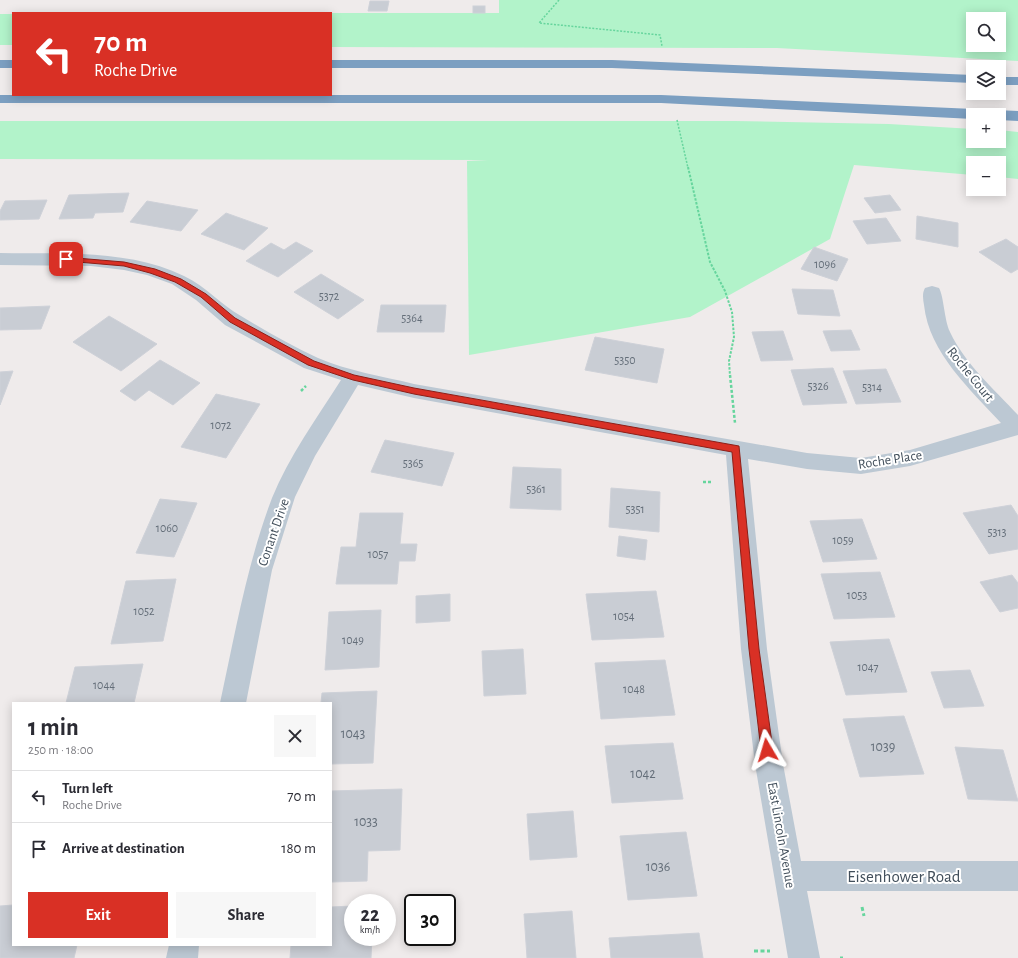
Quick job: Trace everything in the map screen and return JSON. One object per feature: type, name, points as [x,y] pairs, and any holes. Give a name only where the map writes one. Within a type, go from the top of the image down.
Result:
[{"type":"highway","points":[[0,64],[12,64]]},
{"type":"highway","points":[[332,64],[612,64],[966,80]]},
{"type":"highway","points":[[1006,81],[1018,81]]},
{"type":"highway","points":[[0,99],[661,99],[966,114]]},
{"type":"highway","points":[[1006,115],[1018,116]]},
{"type":"street","name":"Roche Place","points":[[0,259],[91,260],[124,264],[152,271],[178,280],[203,296],[232,320],[311,363],[353,377],[414,391],[807,461],[861,466],[910,458],[1017,426]]},
{"type":"street","name":"Roche Court","points":[[932,292],[932,308],[940,332],[960,364],[1017,426]]},
{"type":"street","name":"Conant Drive","points":[[233,702],[260,570],[284,498],[306,453],[353,377]]},
{"type":"street","name":"East Lincoln Avenue","points":[[736,449],[755,657],[769,764],[804,958]]},
{"type":"street","name":"Eisenhower Road","points":[[790,876],[1018,876]]},
{"type":"street","points":[[182,958],[184,946]]},
{"type":"path","points":[[559,0],[539,24],[660,35]]},
{"type":"path","points":[[689,175],[710,262],[725,292],[732,312],[734,336],[729,361],[736,449]]},
{"type":"path","points":[[702,482],[715,482]]},
{"type":"path","points":[[754,951],[771,951]]},
{"type":"green space","points":[[499,0],[1018,0],[1018,61],[777,48],[332,47],[332,13],[499,13]]},
{"type":"green space","points":[[0,14],[12,14],[12,45],[0,45]]},
{"type":"green space","points":[[0,121],[735,121],[889,124],[966,129],[966,148],[1006,148],[1006,131],[1018,132],[1018,179],[1006,178],[1006,156],[966,156],[966,174],[854,165],[830,239],[690,317],[469,355],[467,161],[488,160],[0,159]]},
{"type":"building","points":[[370,1],[389,1],[387,11],[368,11]]},
{"type":"building","points":[[473,6],[485,6],[485,13],[473,13]]},
{"type":"building","points":[[129,193],[123,212],[95,213],[93,218],[59,219],[69,195]]},
{"type":"building","points":[[890,195],[901,210],[875,213],[864,198]]},
{"type":"building","points":[[47,200],[39,219],[0,220],[0,211],[5,201]]},
{"type":"building","points":[[147,201],[198,210],[181,231],[130,222]]},
{"type":"building","points":[[226,213],[268,228],[244,250],[201,234]]},
{"type":"building","points":[[917,216],[958,223],[958,247],[916,239]]},
{"type":"building","points":[[886,218],[901,241],[867,244],[853,221]]},
{"type":"building","points":[[1006,239],[1018,247],[1018,269],[1011,273],[979,252]]},
{"type":"building","points":[[296,242],[313,251],[278,277],[246,261],[271,243],[284,250]]},
{"type":"building","points":[[814,247],[848,259],[837,281],[801,269]]},
{"type":"building","points":[[321,274],[364,300],[338,319],[294,292]]},
{"type":"building","points":[[792,289],[833,290],[840,316],[798,314]]},
{"type":"building","points":[[381,305],[446,305],[444,332],[377,332]]},
{"type":"building","points":[[50,306],[41,329],[0,330],[0,308]]},
{"type":"building","points":[[109,316],[157,344],[121,371],[73,342]]},
{"type":"building","points":[[851,330],[860,350],[831,351],[823,331]]},
{"type":"building","points":[[783,331],[793,360],[761,361],[752,332]]},
{"type":"building","points":[[595,337],[664,349],[657,383],[585,370]]},
{"type":"building","points":[[160,360],[200,383],[173,405],[149,390],[135,401],[120,391]]},
{"type":"building","points":[[833,368],[847,403],[803,405],[791,370]]},
{"type":"building","points":[[886,369],[901,402],[856,404],[843,371]]},
{"type":"building","points":[[13,371],[0,405],[0,372]]},
{"type":"building","points":[[216,394],[260,404],[226,458],[181,447]]},
{"type":"building","points":[[385,440],[454,453],[442,486],[371,472]]},
{"type":"building","points":[[513,467],[561,469],[561,510],[510,508]]},
{"type":"building","points":[[611,488],[660,492],[659,532],[609,527]]},
{"type":"building","points":[[160,499],[197,503],[174,557],[136,553]]},
{"type":"building","points":[[1011,505],[1018,516],[1018,549],[989,554],[963,513]]},
{"type":"building","points":[[360,513],[403,513],[400,544],[417,544],[415,561],[399,561],[397,584],[336,584],[341,547],[356,547]]},
{"type":"building","points":[[862,519],[877,559],[823,562],[810,521]]},
{"type":"building","points":[[619,536],[647,540],[645,560],[617,556]]},
{"type":"building","points":[[880,572],[895,617],[834,619],[821,574]]},
{"type":"building","points":[[1012,575],[1018,583],[1018,608],[1000,612],[980,582]]},
{"type":"building","points":[[176,579],[163,641],[111,644],[126,581]]},
{"type":"building","points":[[656,591],[664,637],[592,640],[586,594]]},
{"type":"building","points":[[450,594],[450,621],[416,623],[416,596]]},
{"type":"building","points":[[381,610],[379,667],[325,670],[329,612]]},
{"type":"building","points":[[889,639],[907,692],[846,695],[830,642]]},
{"type":"building","points":[[523,649],[526,694],[484,696],[482,651]]},
{"type":"building","points":[[665,660],[675,715],[601,719],[595,663]]},
{"type":"building","points":[[143,664],[134,702],[66,702],[75,667]]},
{"type":"building","points":[[970,670],[984,706],[944,708],[931,672]]},
{"type":"building","points":[[377,691],[373,763],[332,764],[332,702],[321,702],[322,693]]},
{"type":"building","points":[[904,716],[924,774],[860,777],[843,719]]},
{"type":"building","points":[[673,743],[683,799],[612,803],[605,746]]},
{"type":"building","points":[[955,747],[1003,750],[1018,801],[968,799]]},
{"type":"building","points":[[402,789],[400,850],[368,851],[367,881],[332,882],[332,791]]},
{"type":"building","points":[[573,811],[577,857],[530,860],[527,814]]},
{"type":"building","points":[[686,832],[697,896],[628,900],[620,836]]},
{"type":"building","points":[[12,905],[12,946],[77,946],[74,958],[0,958],[0,906]]},
{"type":"building","points":[[344,906],[344,946],[372,946],[371,958],[290,958],[291,946],[332,946],[332,907]]},
{"type":"building","points":[[572,911],[576,958],[527,958],[524,914]]},
{"type":"building","points":[[699,933],[703,958],[611,958],[609,938]]},
{"type":"route","points":[[66,259],[124,264],[152,271],[178,280],[203,296],[232,320],[311,363],[353,377],[414,391],[736,449],[754,649],[767,750]]}]
